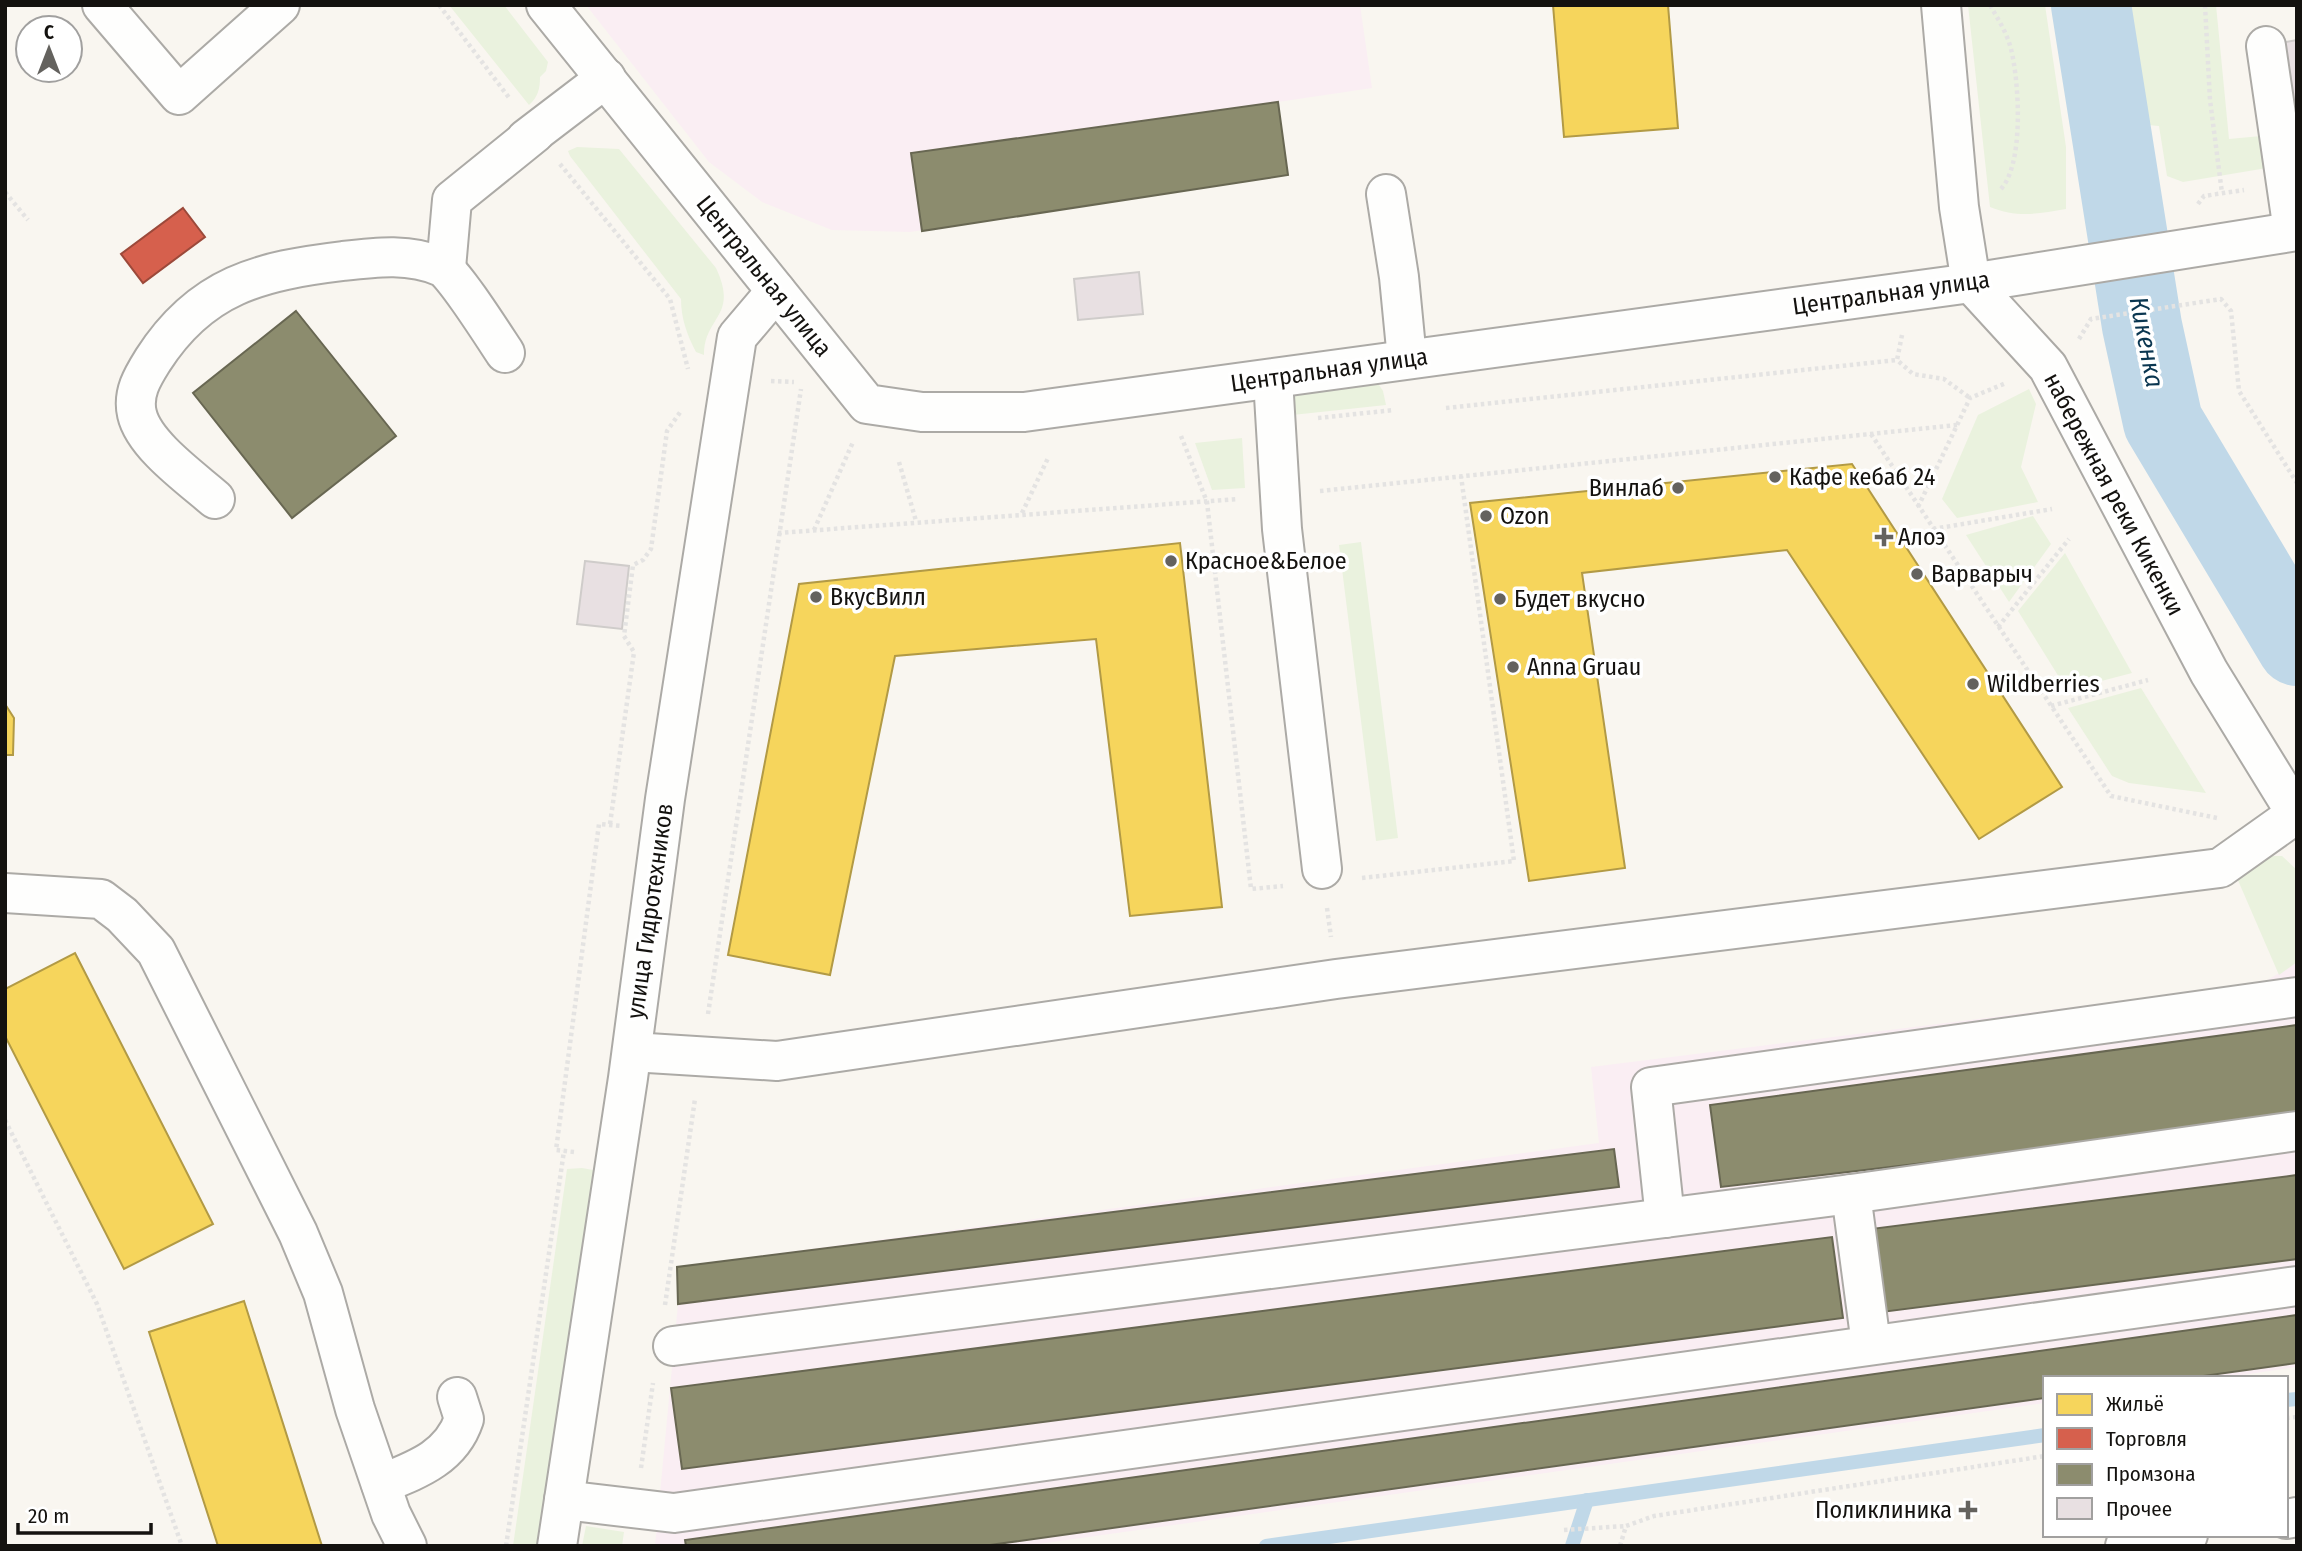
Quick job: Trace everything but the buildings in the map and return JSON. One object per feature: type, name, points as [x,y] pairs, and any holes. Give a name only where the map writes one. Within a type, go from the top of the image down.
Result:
[{"type":"street","points":[[103,5],[179,95],[280,5]]},
{"type":"street","name":"Центральная улица","points":[[545,5],[867,404],[922,412],[1024,412],[1971,283],[2295,231]]},
{"type":"street","points":[[1941,5],[1959,207],[1971,283]]},
{"type":"street","points":[[2266,46],[2295,231]]},
{"type":"street","points":[[446,268],[452,200],[606,78]]},
{"type":"street","points":[[1386,194],[1399,277],[1407,359]]},
{"type":"street","points":[[215,499],[152,441],[142,428],[136,413],[138,387],[170,333],[207,301],[248,278],[295,267],[377,257],[410,257],[446,268],[505,353]]},
{"type":"street","name":"набережная реки Кикенки","points":[[1971,283],[2048,367],[2209,672],[2296,815]]},
{"type":"street","name":"улица Гидротехников","points":[[557,1546],[632,1052],[665,799],[737,337],[776,291]]},
{"type":"street","points":[[1273,379],[1279,496],[1323,876]]},
{"type":"street","points":[[632,1052],[777,1061],[1336,979],[2220,868],[2296,815]]},
{"type":"street","points":[[5,893],[101,899],[122,915],[156,951],[298,1233],[323,1293],[381,1484],[407,1546]]},
{"type":"street","points":[[1665,1218],[1651,1087],[2297,997]]},
{"type":"street","points":[[664,1361],[2297,1131]]},
{"type":"street","points":[[1851,1194],[1871,1344]]},
{"type":"street","points":[[564,1500],[674,1513],[2297,1286]]},
{"type":"street","points":[[381,1484],[421,1469],[453,1443],[464,1419],[457,1398]]},
{"type":"street","points":[[2125,1546],[2177,1537]]},
{"type":"path","points":[[439,5],[516,106]]},
{"type":"path","points":[[1990,5],[2001,23],[2011,49],[2017,120],[2010,171],[2004,186],[1996,193]]},
{"type":"path","points":[[2205,5],[2210,100],[2222,193]]},
{"type":"path","points":[[561,165],[670,299],[687,369]]},
{"type":"path","points":[[2204,196],[2255,188]]},
{"type":"path","points":[[5,192],[28,220]]},
{"type":"path","points":[[2080,337],[2091,319],[2221,299],[2231,311],[2239,391],[2297,483]]},
{"type":"path","points":[[1897,360],[1904,324]]},
{"type":"path","points":[[1446,408],[1897,360],[1913,373],[1944,379],[1970,398]]},
{"type":"path","points":[[706,1025],[802,382],[765,380]]},
{"type":"path","points":[[1918,508],[1970,398],[2008,382]]},
{"type":"path","points":[[506,1546],[564,1151],[556,1150],[599,824],[610,824],[634,652],[624,636],[633,565],[643,560],[651,549],[667,430],[688,402]]},
{"type":"path","points":[[1308,419],[1394,410]]},
{"type":"path","points":[[778,533],[1279,496],[1957,425]]},
{"type":"path","points":[[813,530],[857,433]]},
{"type":"path","points":[[1871,434],[2111,796],[2223,820]]},
{"type":"path","points":[[1181,436],[1207,502],[1251,889],[1323,876],[1514,861],[1461,476]]},
{"type":"path","points":[[1022,513],[1049,456]]},
{"type":"path","points":[[899,462],[916,521]]},
{"type":"path","points":[[1933,529],[2052,509]]},
{"type":"path","points":[[1998,627],[2069,539]]},
{"type":"path","points":[[2051,706],[2148,680]]},
{"type":"path","points":[[1323,876],[1331,940]]},
{"type":"path","points":[[664,1308],[696,1093]]},
{"type":"path","points":[[5,1120],[97,1304],[182,1546]]},
{"type":"path","points":[[641,1470],[664,1361]]},
{"type":"path","points":[[1564,1530],[1626,1526],[1654,1516],[2043,1456]]},
{"type":"path","points":[[1620,1546],[1626,1526]]},
{"type":"shaded area","points":[[586,5],[1360,5],[1372,88],[1278,102],[1288,175],[910,232],[832,230],[762,202],[709,162]]},
{"type":"shaded area","points":[[2297,962],[2297,1367],[2236,1376],[2043,1376],[2043,1403],[1024,1546],[655,1546],[678,1304],[677,1267],[1599,1143],[1591,1067],[2261,984]]},
{"type":"green space","points":[[449,5],[504,5],[548,62],[546,71],[540,77],[536,96],[529,105]]},
{"type":"green space","points":[[1968,5],[2045,5],[2066,147],[2066,209],[2019,214],[1990,207]]},
{"type":"green space","points":[[2131,5],[2216,5],[2229,139],[2261,136],[2267,168],[2183,182],[2167,176],[2159,126],[2148,125]]},
{"type":"green space","points":[[577,147],[619,149],[716,268],[724,297],[719,315],[705,342],[704,355],[696,352],[690,339],[683,320],[681,299],[570,156],[568,151]]},
{"type":"green space","points":[[1375,379],[1383,391],[1386,405],[1283,416],[1287,395]]},
{"type":"green space","points":[[2029,389],[2036,404],[2021,467],[2038,502],[1957,518],[1942,499],[1978,415]]},
{"type":"green space","points":[[1242,438],[1245,488],[1212,490],[1195,443]]},
{"type":"green space","points":[[2033,516],[2051,544],[2009,602],[1966,535]]},
{"type":"green space","points":[[1361,542],[1398,838],[1376,841],[1339,545]]},
{"type":"green space","points":[[2065,553],[2132,673],[2067,690],[2018,611]]},
{"type":"green space","points":[[2141,688],[2206,793],[2129,783],[2112,776],[2068,708]]},
{"type":"green space","points":[[2272,856],[2282,856],[2297,870],[2297,962],[2279,975],[2237,878]]},
{"type":"green space","points":[[567,1169],[593,1170],[597,1179],[538,1546],[513,1546]]},
{"type":"green space","points":[[586,1526],[624,1532],[622,1546],[582,1546]]},
{"type":"waterway","name":"Кикенка","points":[[2091,5],[2142,326],[2163,422],[2297,646]]},
{"type":"waterway","points":[[2288,1400],[2297,1399]]},
{"type":"waterway","points":[[1266,1546],[2043,1435]]},
{"type":"waterway","points":[[1572,1546],[1587,1500]]},
{"type":"place","name":"Кафе кебаб 24","points":[[1775,477]]},
{"type":"place","name":"Винлаб","points":[[1678,488]]},
{"type":"place","name":"Ozon","points":[[1486,516]]},
{"type":"place","name":"Алоэ","points":[[1884,537]]},
{"type":"place","name":"Красное&Белое","points":[[1171,561]]},
{"type":"place","name":"Варварыч","points":[[1917,574]]},
{"type":"place","name":"ВкусВилл","points":[[816,597]]},
{"type":"place","name":"Будет вкусно","points":[[1500,599]]},
{"type":"place","name":"Anna Gruau","points":[[1513,667]]},
{"type":"place","name":"Wildberries","points":[[1973,684]]},
{"type":"place","name":"Поликлиника","points":[[1968,1510]]}]
